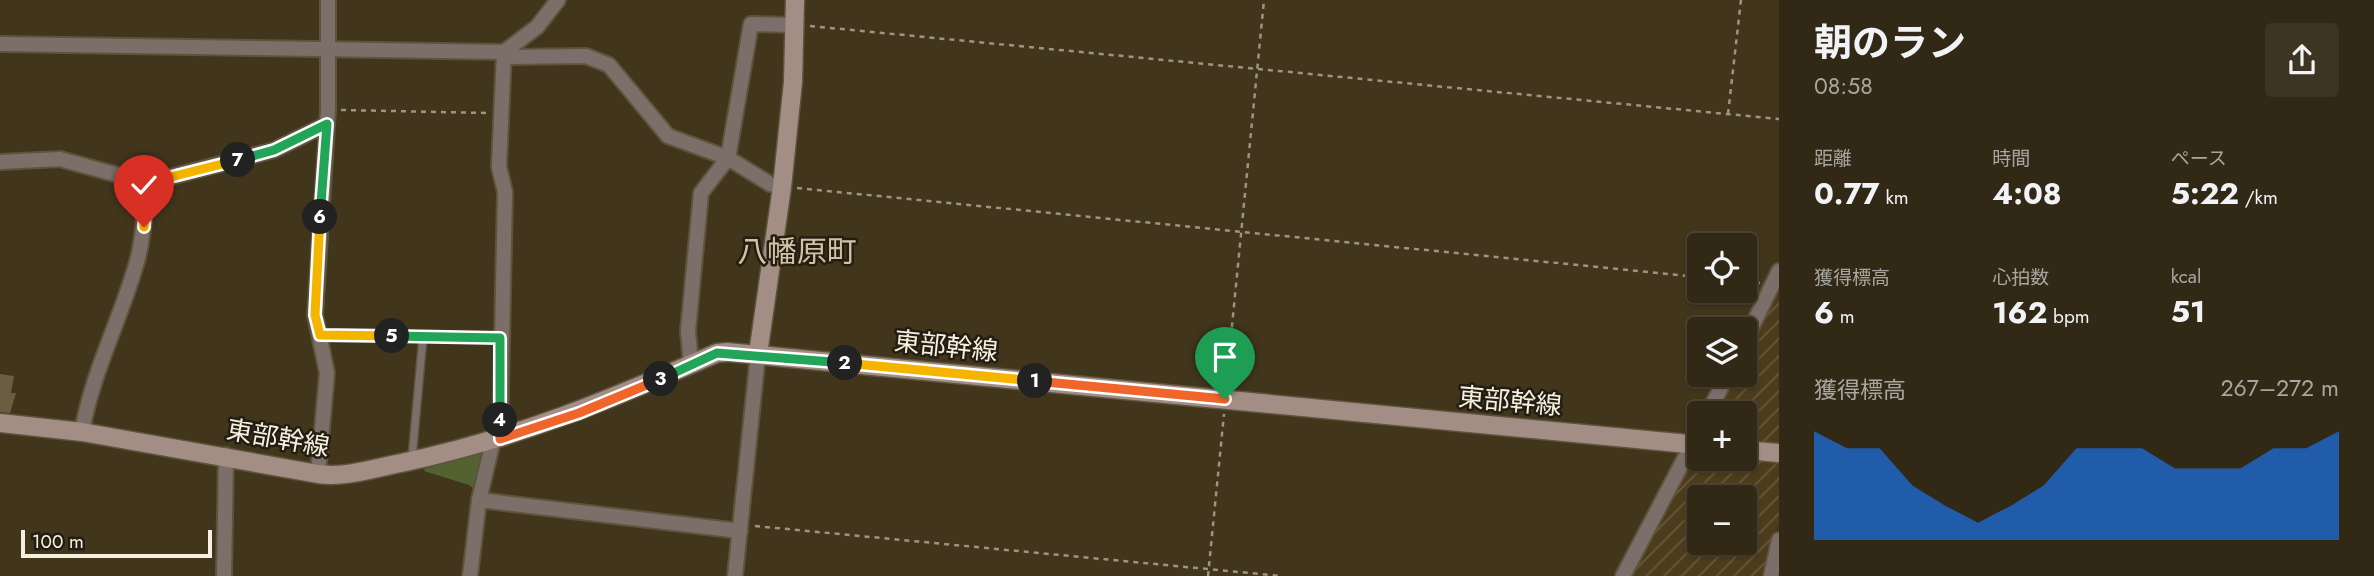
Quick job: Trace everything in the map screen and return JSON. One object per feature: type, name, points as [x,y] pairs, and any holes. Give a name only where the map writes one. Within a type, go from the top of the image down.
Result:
[{"type":"street","points":[[318,474],[327,373],[315,315],[328,117],[328,0]]},
{"type":"street","points":[[470,576],[479,500],[496,440],[505,192],[499,167],[505,55],[537,27],[556,3],[572,0]]},
{"type":"street","points":[[736,576],[758,354],[782,187],[793,82],[795,0]]},
{"type":"street","points":[[691,364],[688,331],[701,193],[728,158],[751,24],[793,25]]},
{"type":"street","points":[[0,44],[329,48],[586,56],[609,65],[668,136],[728,158],[770,184],[782,187]]},
{"type":"street","points":[[0,162],[60,159],[147,183],[274,150],[328,117]]},
{"type":"street","points":[[82,432],[88,396],[106,356],[138,258],[147,183]]},
{"type":"street","points":[[1757,318],[1777,280]]},
{"type":"street","name":"東部幹線","points":[[0,423],[82,432],[226,455],[318,474],[344,475],[496,440],[607,402],[717,353],[758,354],[1225,399],[1687,439]]},
{"type":"street","points":[[1757,451],[1779,453]]},
{"type":"street","points":[[223,576],[226,455]]},
{"type":"street","points":[[1623,576],[1687,458]]},
{"type":"street","points":[[479,500],[740,528]]},
{"type":"street","points":[[1771,576],[1779,540]]},
{"type":"lane","points":[[320,335],[500,338]]},
{"type":"lane","points":[[412,461],[423,337]]},
{"type":"path","points":[[1208,576],[1264,0]]},
{"type":"path","points":[[1728,114],[1741,0]]},
{"type":"path","points":[[793,25],[1779,119]]},
{"type":"path","points":[[328,117],[502,113]]},
{"type":"path","points":[[782,187],[1687,275]]},
{"type":"path","points":[[740,528],[1281,576]]},
{"type":"shaded area","points":[[1779,291],[1779,445],[1757,443],[1757,401],[1724,401],[1731,387],[1757,387],[1757,331],[1774,294]]},
{"type":"shaded area","points":[[1757,459],[1779,460],[1779,522],[1767,548],[1763,576],[1633,576],[1687,469],[1757,471]]},
{"type":"green space","points":[[487,452],[477,491],[469,485],[424,471],[426,466]]},
{"type":"building","points":[[0,374],[14,376],[11,393],[16,393],[10,413],[0,412]]},
{"type":"district","name":"八幡原町","points":[[797,252]]},
{"type":"route","points":[[144,227],[147,183],[274,150],[327,124],[316,279],[315,315],[320,335],[500,338],[500,439],[579,413],[717,353],[727,352],[1225,399]]}]
